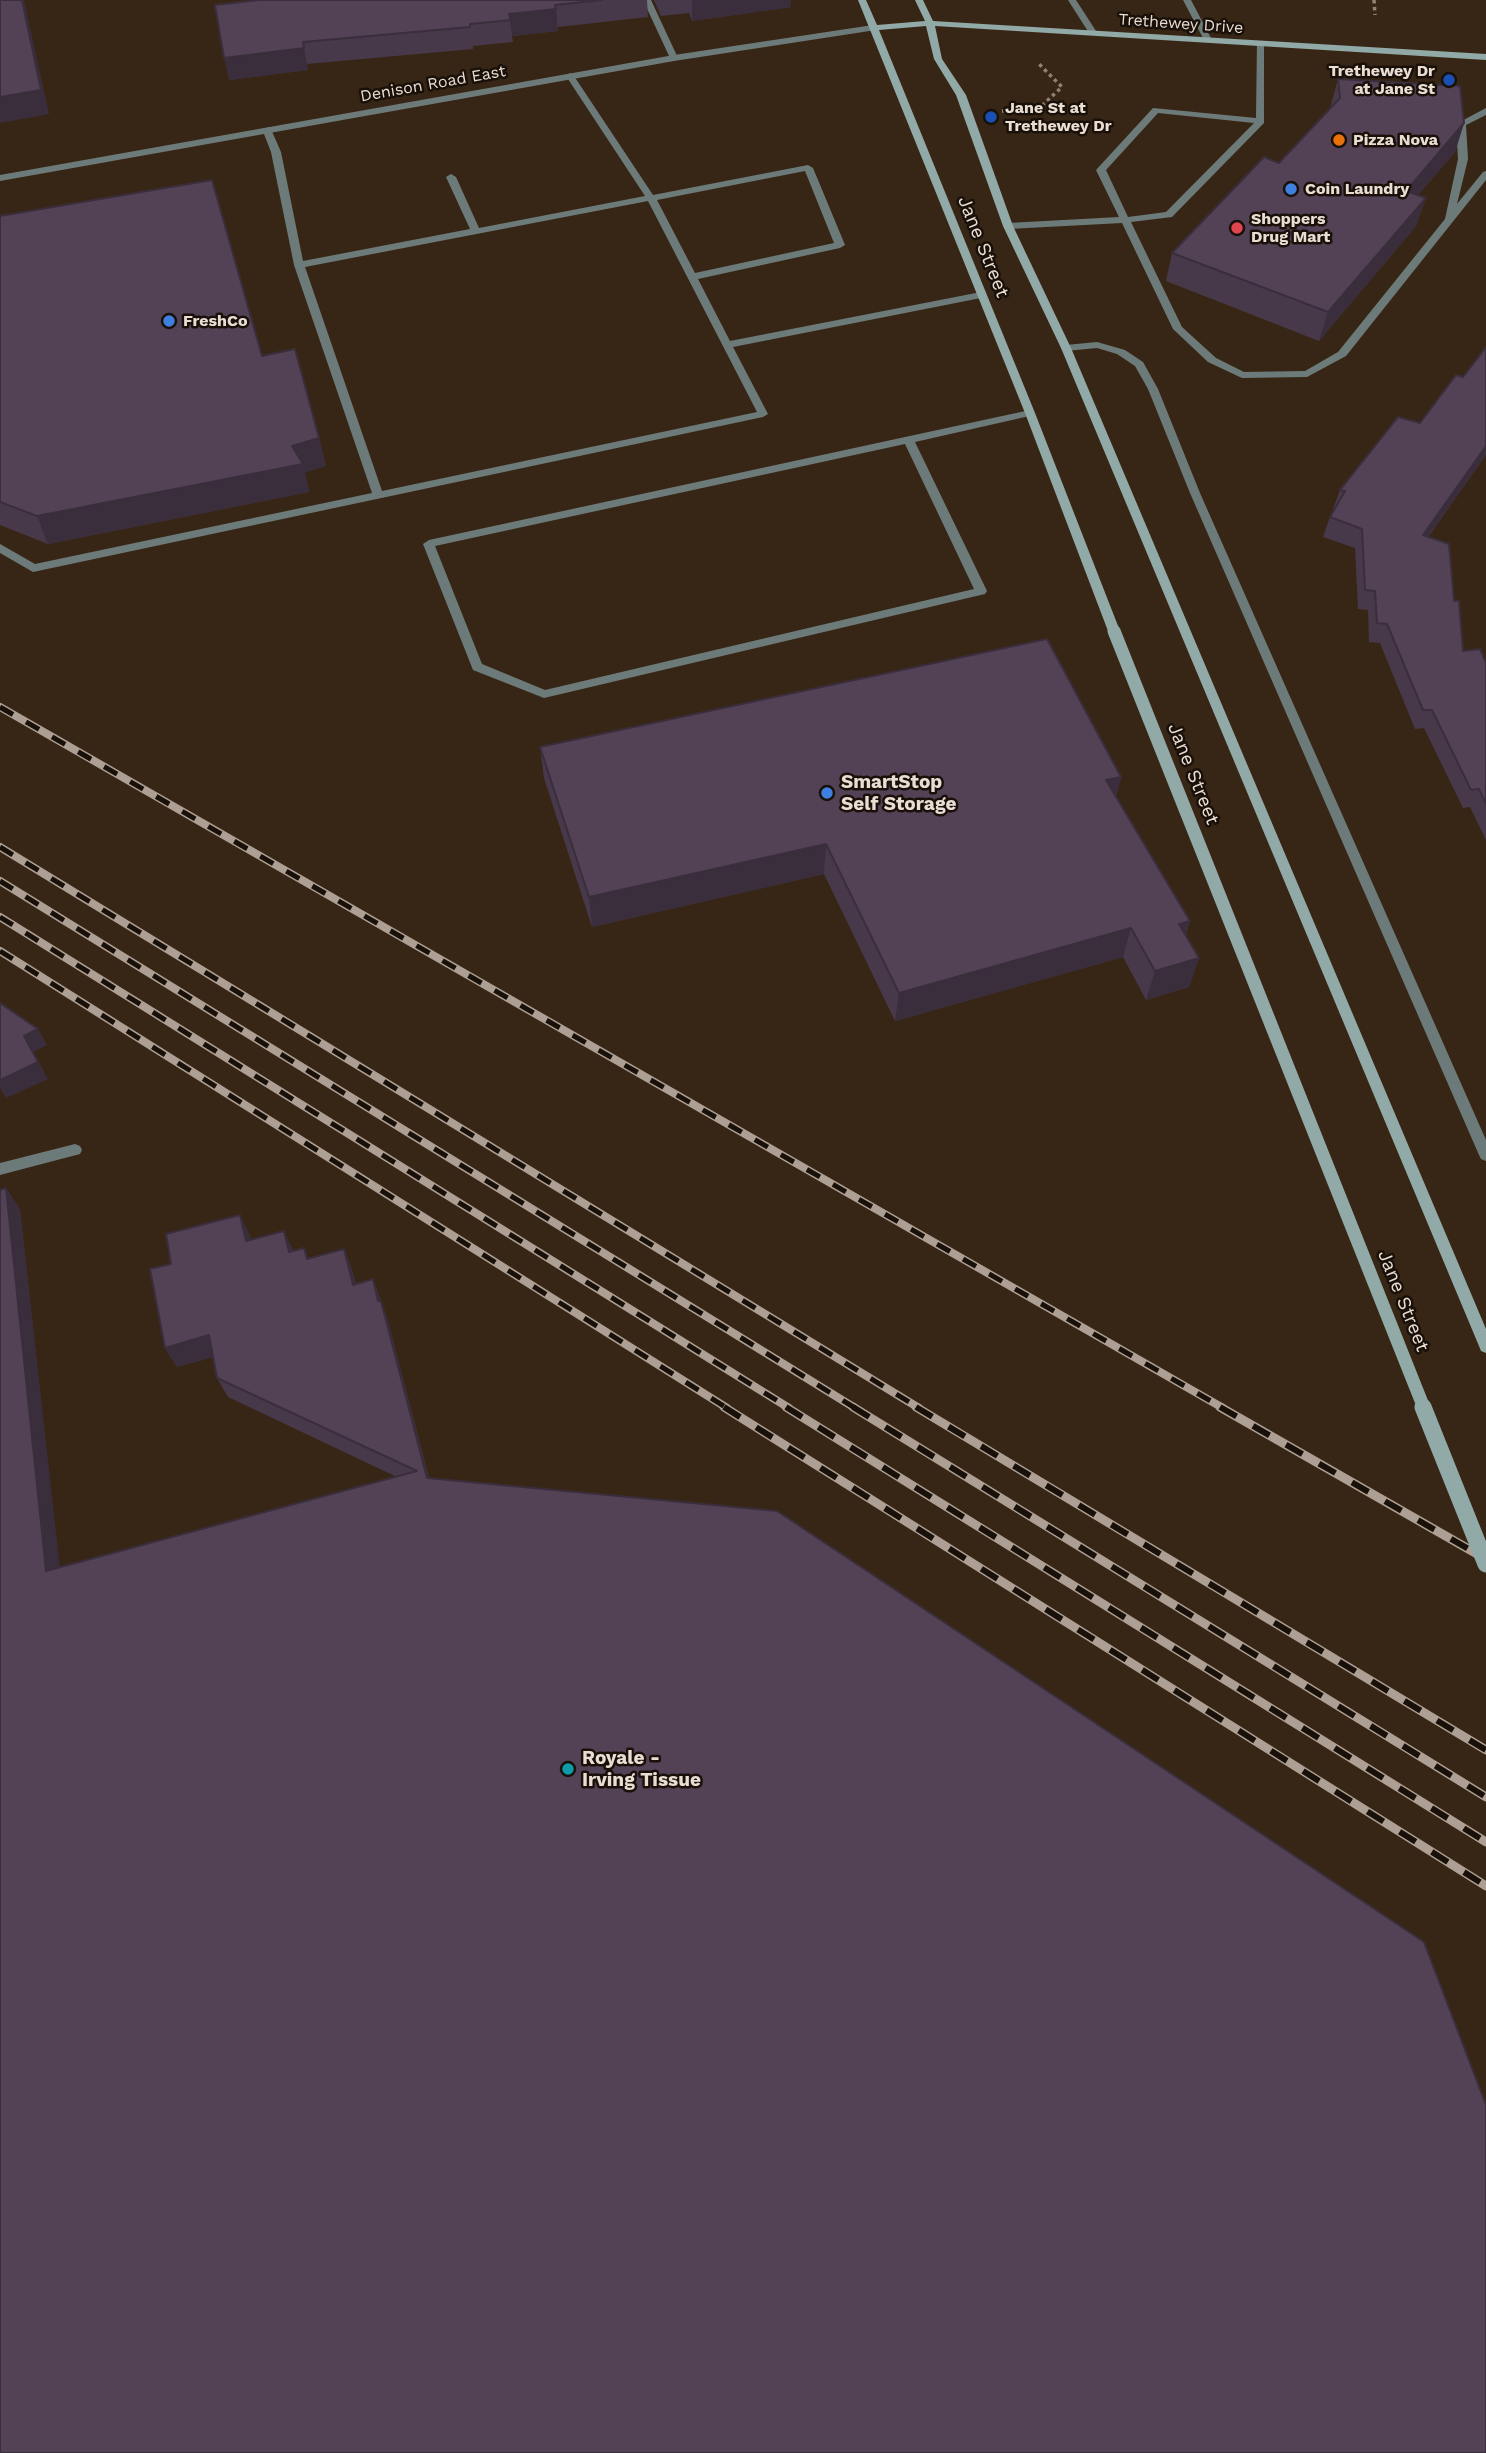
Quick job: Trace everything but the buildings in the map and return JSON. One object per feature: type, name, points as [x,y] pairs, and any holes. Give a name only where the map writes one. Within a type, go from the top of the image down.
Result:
[{"type":"main road","name":"Jane Street","points":[[862,0],[1030,413],[1114,631],[1486,1564]]},
{"type":"main road","name":"Jane Street","points":[[919,0],[930,23],[938,59],[961,95],[1008,226],[1066,348],[1183,622],[1486,1346]]},
{"type":"main road","name":"Trethewey Drive","points":[[873,28],[930,23],[1486,57]]},
{"type":"street","points":[[647,0],[674,58]]},
{"type":"street","points":[[1072,0],[1091,31]]},
{"type":"street","points":[[1187,0],[1208,40]]},
{"type":"street","name":"Denison Road East","points":[[0,178],[674,58],[873,28]]},
{"type":"street","points":[[1008,226],[1170,215],[1261,121],[1260,43]]},
{"type":"street","points":[[0,548],[33,568],[763,414],[651,198],[570,76]]},
{"type":"street","points":[[1261,121],[1156,110],[1101,170],[1178,329],[1212,360],[1242,374],[1307,374],[1342,354],[1486,174]]},
{"type":"street","points":[[1448,222],[1463,159],[1461,124],[1486,111]]},
{"type":"street","points":[[267,129],[276,152],[299,265],[378,495]]},
{"type":"street","points":[[299,265],[808,169],[840,245],[692,277]]},
{"type":"street","points":[[451,177],[476,232]]},
{"type":"street","points":[[727,345],[981,295]]},
{"type":"street","points":[[1066,348],[1097,345],[1121,352],[1139,364],[1153,388],[1195,493],[1486,1155]]},
{"type":"street","points":[[909,440],[981,591],[544,694],[477,667],[429,544],[1030,413]]},
{"type":"street","points":[[0,1169],[75,1150]]},
{"type":"path","points":[[1374,0],[1375,15]]},
{"type":"path","points":[[991,111],[1036,111],[1062,87],[1030,56]]},
{"type":"railway","points":[[0,707],[1223,1408]]},
{"type":"railway","points":[[0,847],[919,1408]]},
{"type":"railway","points":[[0,881],[855,1408]]},
{"type":"railway","points":[[0,917],[789,1408]]},
{"type":"railway","points":[[0,951],[727,1408]]},
{"type":"railway","points":[[724,1407],[1486,1886]]},
{"type":"railway","points":[[786,1407],[1486,1842]]},
{"type":"railway","points":[[853,1407],[1486,1797]]},
{"type":"railway","points":[[916,1407],[1486,1750]]},
{"type":"railway","points":[[1220,1407],[1486,1559]]},
{"type":"place","name":"Trethewey Dr at Jane St","points":[[1449,80]]},
{"type":"place","name":"Jane St at Trethewey Dr","points":[[991,117]]},
{"type":"place","name":"Pizza Nova","points":[[1339,140]]},
{"type":"place","name":"Coin Laundry","points":[[1291,189]]},
{"type":"place","name":"Shoppers Drug Mart","points":[[1237,228]]},
{"type":"place","name":"FreshCo","points":[[169,321]]},
{"type":"place","name":"SmartStop Self Storage","points":[[827,793]]},
{"type":"place","name":"Royale - Irving Tissue","points":[[568,1769]]}]
